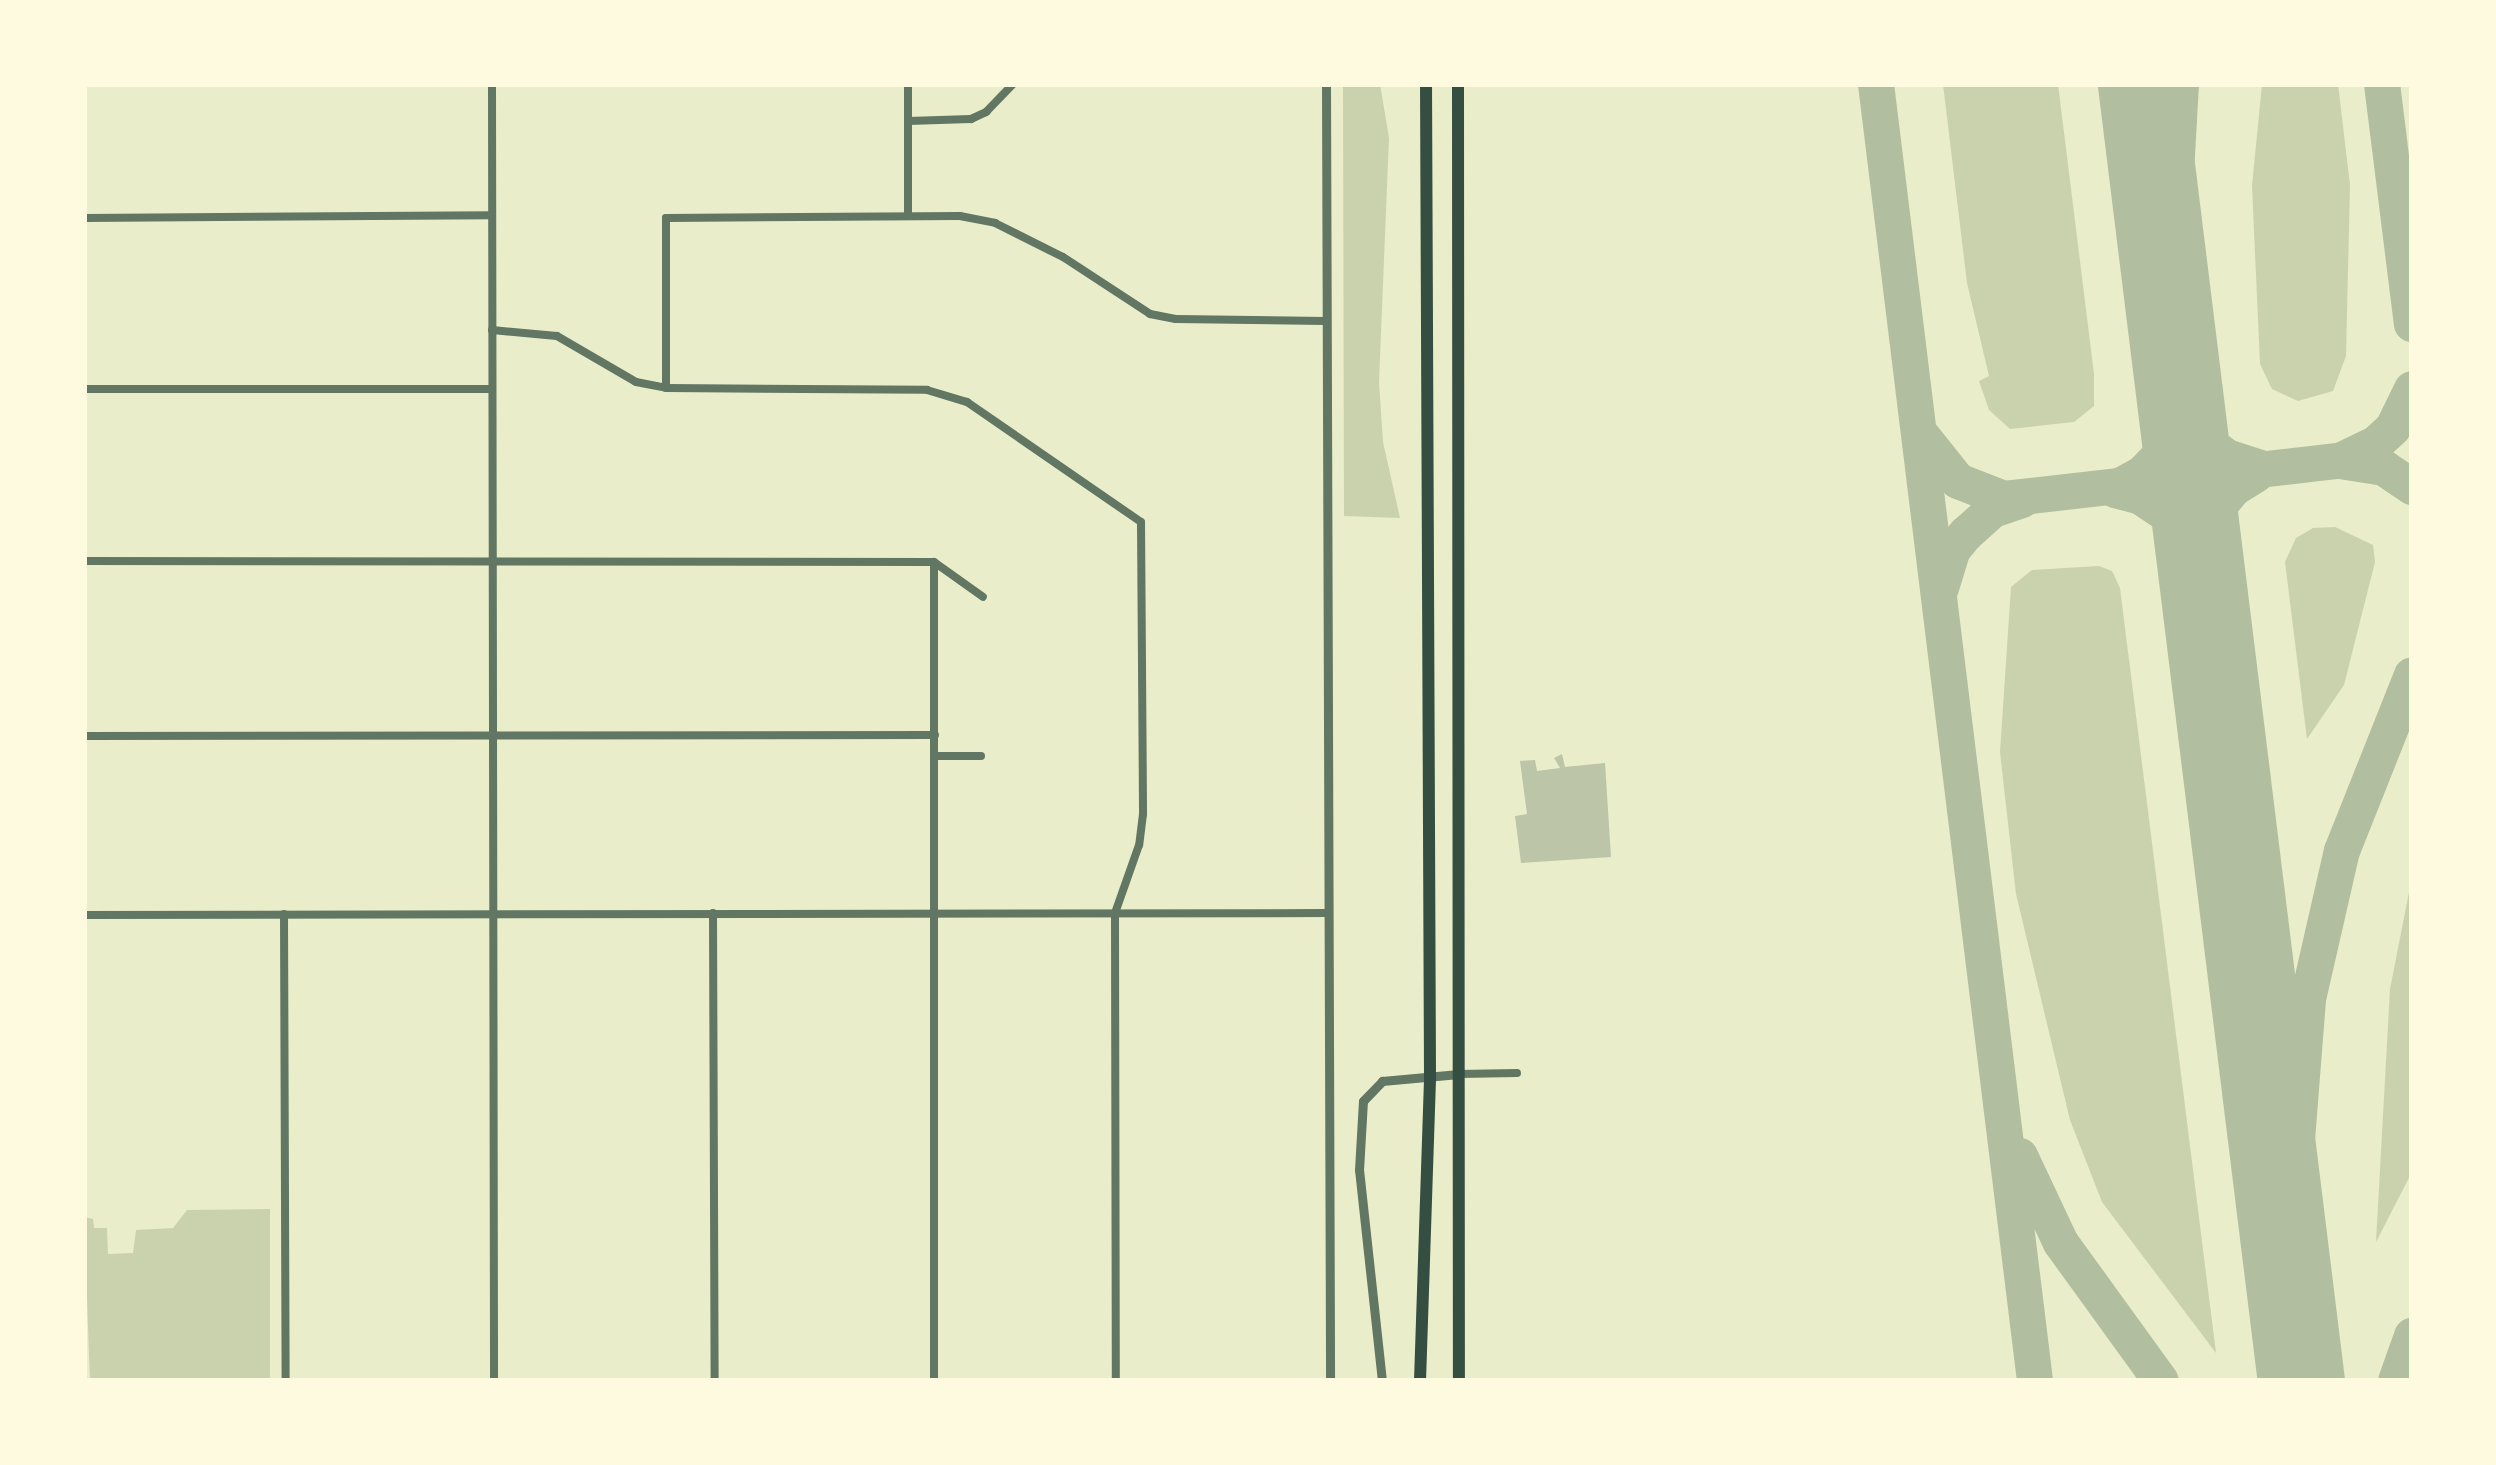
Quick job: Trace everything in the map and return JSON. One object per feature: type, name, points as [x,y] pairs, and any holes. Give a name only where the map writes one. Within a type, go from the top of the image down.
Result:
[{"type":"main road","points":[[1420,1381],[1430,1076],[1426,84]]},
{"type":"main road","points":[[1458,84],[1459,1381]]},
{"type":"main road","points":[[1430,323],[1459,323]]},
{"type":"street","points":[[492,84],[494,1381]]},
{"type":"street","points":[[908,84],[908,214]]},
{"type":"street","points":[[908,121],[971,119],[986,112],[1013,84]]},
{"type":"street","points":[[1326,84],[1330,1381]]},
{"type":"street","points":[[666,388],[666,218],[908,214],[995,223],[1063,257],[1150,314],[1326,321]]},
{"type":"street","points":[[84,218],[492,215]]},
{"type":"street","points":[[492,330],[557,336],[636,382],[666,388],[927,390],[967,402],[1141,522],[1143,814],[1139,845],[1115,914],[1116,1381]]},
{"type":"street","points":[[84,388],[491,389]]},
{"type":"street","points":[[84,561],[934,562],[983,597]]},
{"type":"street","points":[[934,562],[934,1381]]},
{"type":"street","points":[[84,736],[935,735]]},
{"type":"street","points":[[936,757],[982,756]]},
{"type":"street","points":[[713,913],[716,1381]]},
{"type":"street","points":[[84,915],[1327,913]]},
{"type":"street","points":[[284,914],[286,1381]]},
{"type":"street","points":[[1382,1381],[1363,1210],[1360,1114],[1372,1087],[1430,1076],[1516,1073]]},
{"type":"green space","points":[[1343,84],[1380,84],[1389,138],[1379,382],[1383,442],[1400,518],[1344,516]]},
{"type":"green space","points":[[1943,84],[2058,84],[2094,374],[2094,406],[2074,422],[2010,429],[1989,410],[1979,381],[1989,376],[1967,283]]},
{"type":"green space","points":[[2262,84],[2338,84],[2350,185],[2346,356],[2333,391],[2298,401],[2272,389],[2260,364],[2252,186]]},
{"type":"green space","points":[[2335,527],[2373,545],[2375,562],[2344,685],[2307,739],[2285,562],[2296,538],[2313,528]]},
{"type":"green space","points":[[2099,566],[2112,571],[2120,588],[2216,1353],[2102,1202],[2070,1120],[2016,894],[2000,752],[2011,587],[2032,570]]},
{"type":"green space","points":[[2412,877],[2412,1172],[2376,1242],[2390,989]]},
{"type":"green space","points":[[270,1209],[270,1381],[90,1381],[84,1217],[93,1219],[94,1228],[107,1228],[108,1254],[133,1253],[136,1230],[173,1228],[187,1210]]},
{"type":"building","points":[[1562,754],[1565,767],[1605,763],[1611,857],[1521,863],[1515,816],[1527,814],[1520,761],[1535,760],[1537,771],[1560,768],[1554,758]]},
{"type":"taxiway","points":[[1876,84],[2035,1381]]},
{"type":"taxiway","points":[[2178,369],[2174,209],[2181,84]]},
{"type":"taxiway","points":[[2382,84],[2412,324]]},
{"type":"taxiway","points":[[2179,382],[2187,412],[2203,439],[2227,457],[2260,468]]},
{"type":"taxiway","points":[[2340,461],[2377,443],[2393,428],[2412,389]]},
{"type":"taxiway","points":[[2120,486],[2143,473],[2163,452],[2173,430],[2179,392]]},
{"type":"taxiway","points":[[1923,437],[1958,481],[2004,499],[2340,461],[2384,468],[2412,487]]},
{"type":"taxiway","points":[[2203,585],[2203,545],[2213,514],[2233,489],[2257,474]]},
{"type":"taxiway","points":[[2115,490],[2141,497],[2174,519],[2190,542],[2199,570]]},
{"type":"taxiway","points":[[1941,588],[1952,551],[1966,534],[1993,510],[2022,500]]},
{"type":"taxiway","points":[[2303,1381],[2295,1165],[2308,999],[2342,851],[2412,675]]},
{"type":"taxiway","points":[[2020,1156],[2061,1243],[2161,1381]]},
{"type":"taxiway","points":[[2396,1381],[2412,1336]]},
{"type":"runway","points":[[2141,84],[2301,1381]]}]
